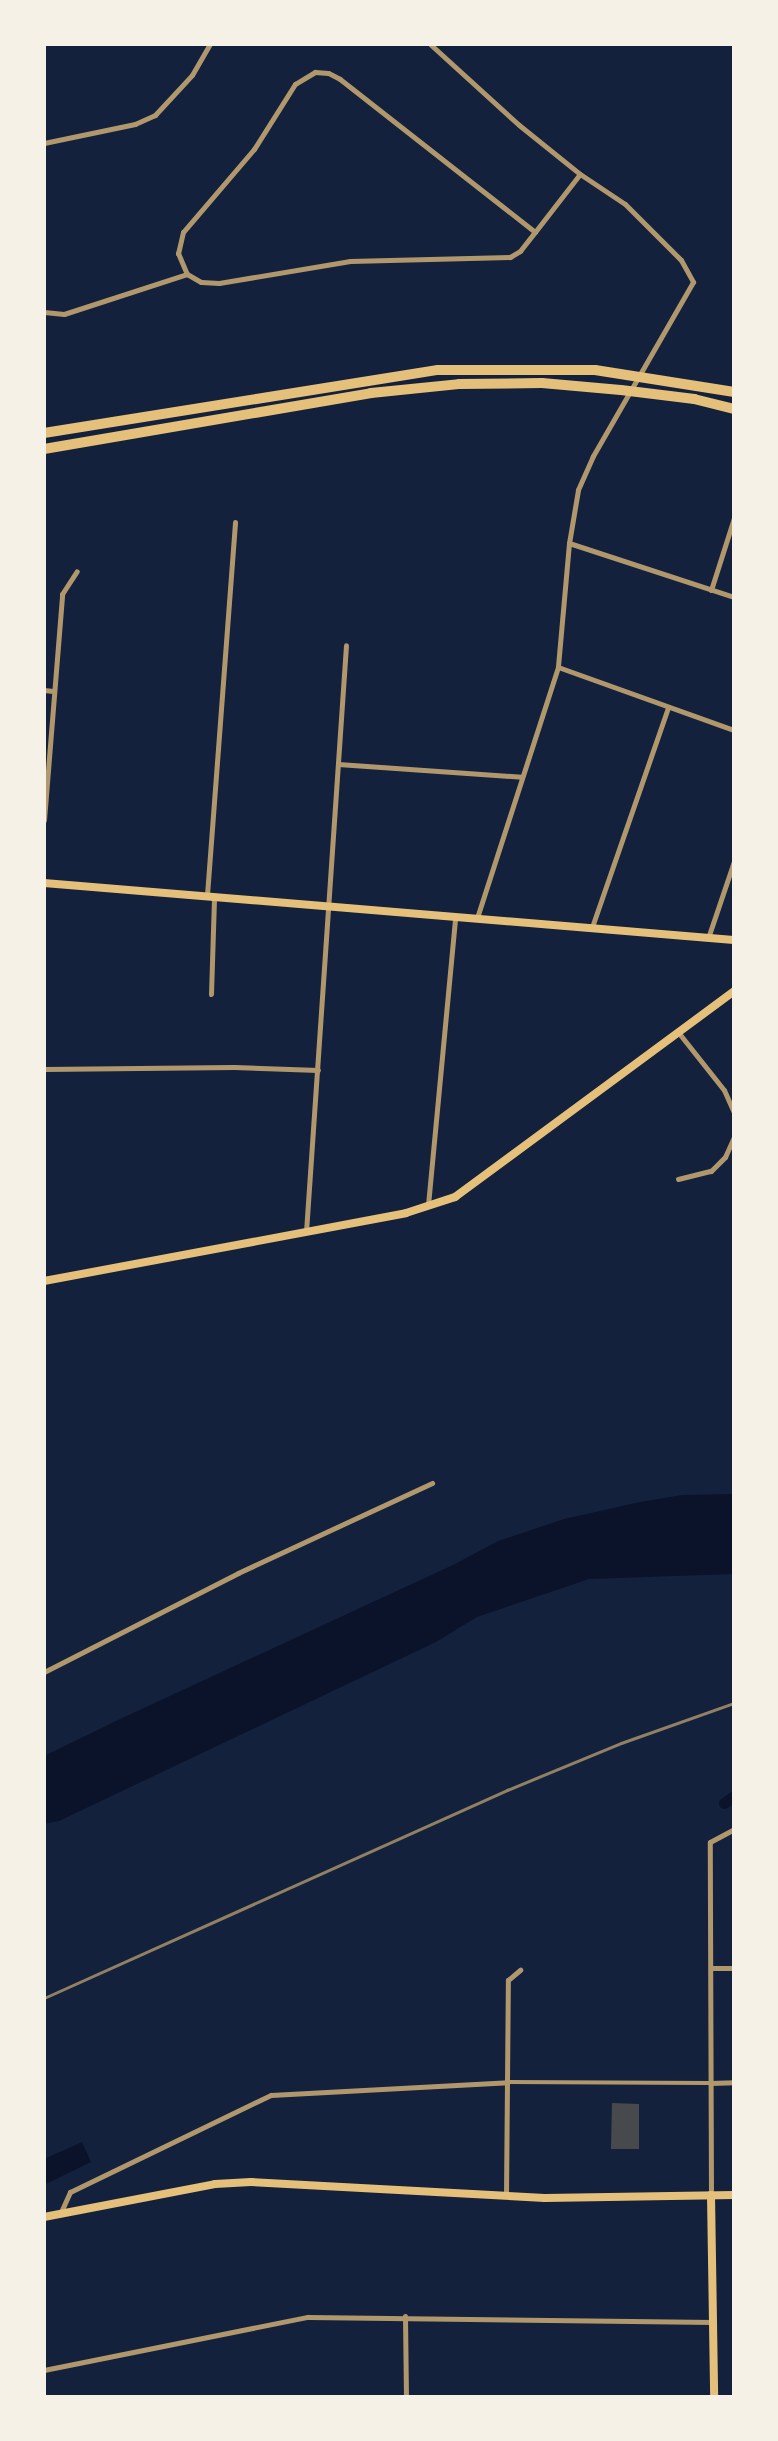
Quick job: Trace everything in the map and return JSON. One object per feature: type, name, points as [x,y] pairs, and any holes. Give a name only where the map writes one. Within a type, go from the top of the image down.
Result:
[{"type":"highway","points":[[44,433],[438,370],[517,367],[595,370],[734,392]]},
{"type":"highway","points":[[44,449],[386,391],[459,384],[542,383],[621,390],[694,399],[734,409]]},
{"type":"main road","points":[[44,883],[734,940]]},
{"type":"main road","points":[[44,1281],[306,1232],[428,1207],[455,1197],[734,991]]},
{"type":"main road","points":[[44,2217],[215,2184],[251,2182],[506,2196],[734,2195]]},
{"type":"main road","points":[[711,2195],[714,2397]]},
{"type":"street","points":[[44,143],[135,124],[155,115],[192,75],[210,44]]},
{"type":"street","points":[[430,44],[519,125],[580,174],[625,204],[656,232],[689,270],[693,282],[689,295],[589,466],[574,505],[558,667],[477,918]]},
{"type":"street","points":[[535,232],[340,79],[328,73],[315,72],[295,84],[254,149],[183,232],[178,253],[187,274],[201,282],[219,283],[350,261],[504,258],[520,251],[535,232],[580,174]]},
{"type":"street","points":[[44,312],[64,314],[187,274]]},
{"type":"street","points":[[711,590],[734,518]]},
{"type":"street","points":[[211,994],[211,895],[235,522]]},
{"type":"street","points":[[569,543],[734,597]]},
{"type":"street","points":[[44,820],[62,594],[77,571]]},
{"type":"street","points":[[306,1232],[346,645]]},
{"type":"street","points":[[558,667],[734,730]]},
{"type":"street","points":[[44,690],[53,691]]},
{"type":"street","points":[[592,927],[668,708]]},
{"type":"street","points":[[338,764],[522,777]]},
{"type":"street","points":[[708,938],[734,861]]},
{"type":"street","points":[[428,1207],[455,916]]},
{"type":"street","points":[[678,1031],[724,1090],[734,1112]]},
{"type":"street","points":[[44,1069],[234,1067],[318,1070]]},
{"type":"street","points":[[678,1179],[711,1171],[725,1157],[734,1137]]},
{"type":"street","points":[[44,1672],[210,1587],[432,1483]]},
{"type":"street","points":[[711,2195],[710,1842],[734,1829]]},
{"type":"street","points":[[712,1968],[734,1968]]},
{"type":"street","points":[[506,2196],[508,1977],[520,1970]]},
{"type":"street","points":[[60,2213],[70,2192],[271,2095],[508,2082],[734,2082]]},
{"type":"street","points":[[44,2370],[286,2319],[405,2316],[713,2322]]},
{"type":"street","points":[[405,2316],[406,2397]]},
{"type":"water","points":[[734,1494],[734,1574],[589,1579],[477,1617],[436,1642],[59,1821],[44,1824],[44,1756],[120,1719],[455,1564],[498,1541],[564,1519],[640,1502],[682,1495]]},
{"type":"water","points":[[82,2142],[91,2162],[44,2185],[44,2159]]},
{"type":"building","points":[[612,2103],[639,2104],[639,2149],[611,2149]]},
{"type":"waterway","points":[[724,1803],[734,1796]]},
{"type":"railway","points":[[44,1998],[507,1790],[621,1743],[734,1703]]}]
